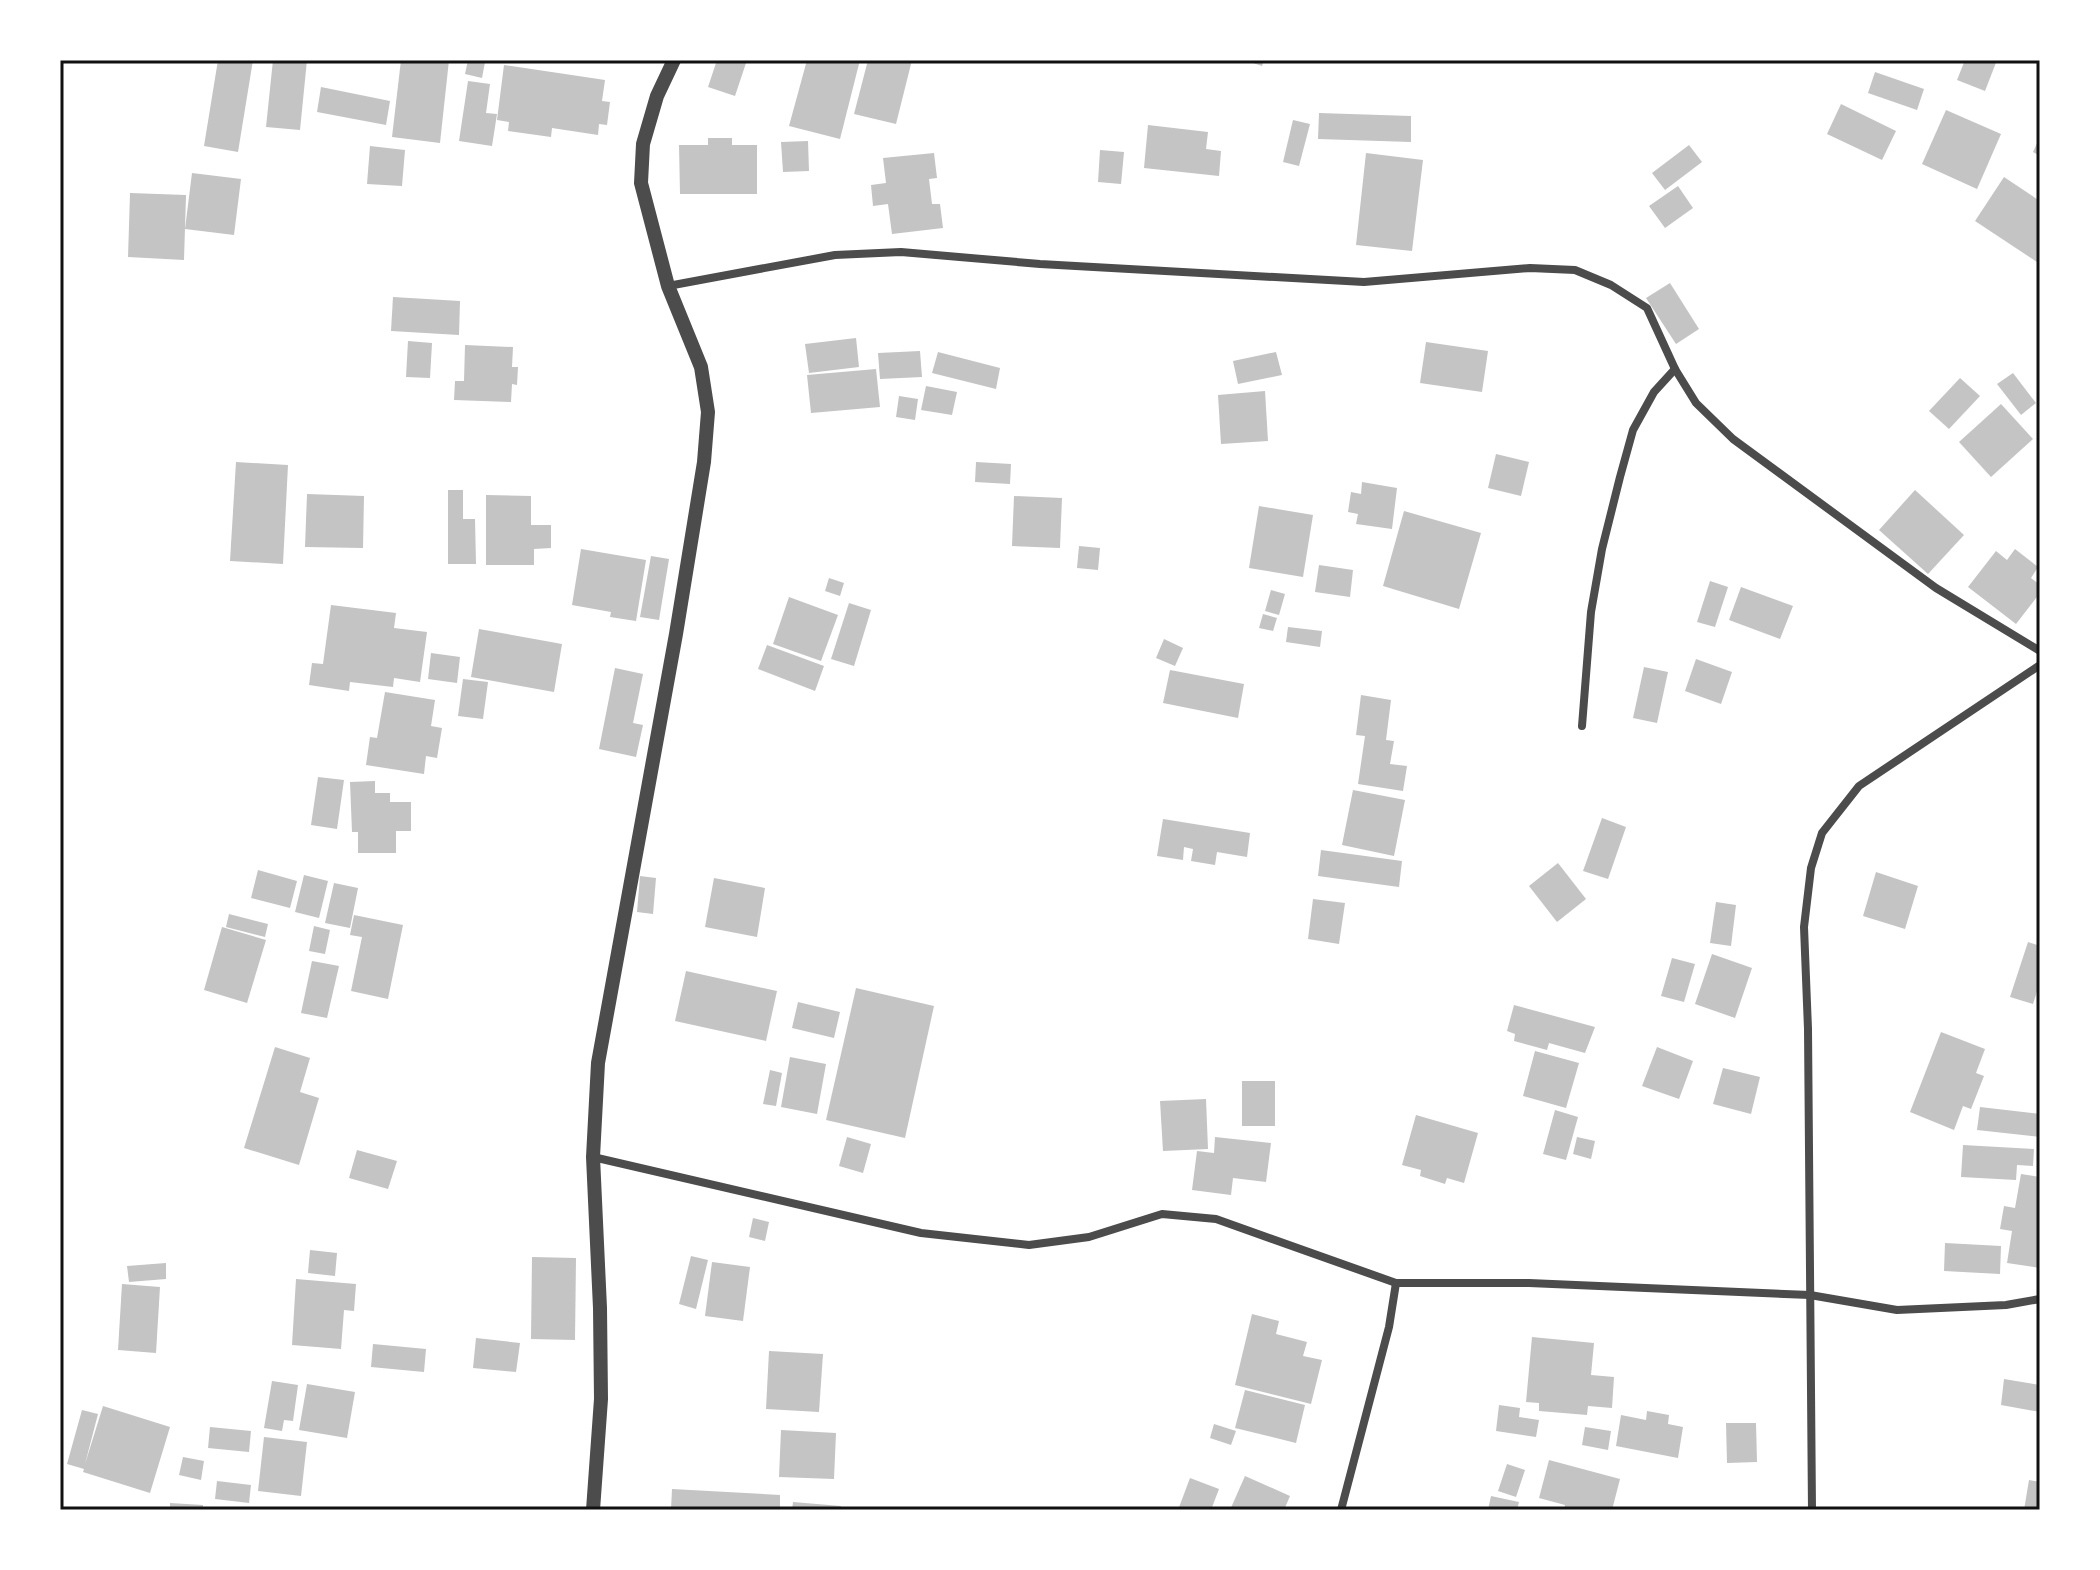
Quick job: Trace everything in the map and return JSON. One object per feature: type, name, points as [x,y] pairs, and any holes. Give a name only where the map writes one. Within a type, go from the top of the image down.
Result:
[{"type":"street","points":[[593,1510],[601,1399],[593,1157],[598,1063],[676,634],[705,450],[708,412],[701,367],[668,286],[641,183],[643,144],[657,96],[674,60]]},
{"type":"street","points":[[668,286],[835,255],[901,252],[1040,264],[1364,282],[1530,268],[1575,270],[1611,285],[1647,308],[1675,369],[1696,403],[1733,439],[1936,588],[2040,651]]},
{"type":"street","points":[[1582,726],[1591,612],[1602,549],[1620,477],[1633,430],[1654,392],[1675,369]]},
{"type":"street","points":[[1812,1510],[1808,1029],[1804,927],[1811,868],[1822,833],[1859,786],[2040,665]]},
{"type":"street","points":[[593,1157],[921,1233],[1029,1245],[1089,1237],[1162,1214],[1216,1219],[1396,1283],[1529,1283],[1810,1295],[1897,1310],[2006,1305],[2040,1299]]},
{"type":"street","points":[[1341,1510],[1389,1327],[1396,1283]]},
{"type":"building","points":[[218,60],[253,60],[238,152],[204,146]]},
{"type":"building","points":[[273,60],[307,60],[300,130],[266,127]]},
{"type":"building","points":[[401,60],[449,60],[440,143],[392,137]]},
{"type":"building","points":[[468,60],[485,62],[482,78],[465,74]]},
{"type":"building","points":[[717,60],[747,60],[735,96],[708,87]]},
{"type":"building","points":[[807,60],[860,60],[840,139],[789,126]]},
{"type":"building","points":[[868,60],[912,60],[896,124],[854,114]]},
{"type":"building","points":[[1244,60],[1264,60],[1262,66]]},
{"type":"building","points":[[1965,60],[1997,60],[1985,91],[1957,80]]},
{"type":"building","points":[[504,65],[605,80],[602,101],[610,102],[607,125],[599,124],[598,135],[552,128],[551,137],[508,131],[509,122],[497,120]]},
{"type":"building","points":[[1875,72],[1924,89],[1917,110],[1868,93]]},
{"type":"building","points":[[468,81],[490,84],[486,113],[497,114],[492,146],[459,141]]},
{"type":"building","points":[[321,87],[390,101],[386,125],[317,112]]},
{"type":"building","points":[[1841,104],[1896,131],[1882,160],[1827,134]]},
{"type":"building","points":[[1946,110],[2001,134],[1977,189],[1922,164]]},
{"type":"building","points":[[1319,113],[1411,116],[1411,142],[1318,139]]},
{"type":"building","points":[[1293,120],[1310,124],[1299,166],[1283,162]]},
{"type":"building","points":[[1148,125],[1208,132],[1206,149],[1221,151],[1219,176],[1144,168]]},
{"type":"building","points":[[2040,137],[2040,156],[2033,152]]},
{"type":"building","points":[[708,138],[732,138],[732,145],[757,145],[757,194],[680,194],[679,145],[708,145]]},
{"type":"building","points":[[808,141],[809,171],[783,172],[781,142]]},
{"type":"building","points":[[1689,145],[1702,162],[1665,190],[1652,173]]},
{"type":"building","points":[[370,146],[405,150],[402,186],[367,184]]},
{"type":"building","points":[[1100,150],[1124,152],[1121,184],[1098,182]]},
{"type":"building","points":[[934,153],[937,178],[929,179],[932,204],[940,204],[943,228],[892,234],[888,204],[873,206],[871,185],[886,183],[883,158]]},
{"type":"building","points":[[1366,153],[1423,160],[1412,251],[1356,245]]},
{"type":"building","points":[[192,173],[241,179],[234,235],[185,229]]},
{"type":"building","points":[[2004,177],[2040,201],[2040,264],[1975,221]]},
{"type":"building","points":[[1678,186],[1693,208],[1665,228],[1649,206]]},
{"type":"building","points":[[130,193],[186,195],[184,260],[128,257]]},
{"type":"building","points":[[1670,283],[1699,329],[1676,344],[1646,298]]},
{"type":"building","points":[[393,297],[460,301],[459,335],[391,331]]},
{"type":"building","points":[[856,338],[859,367],[809,373],[805,344]]},
{"type":"building","points":[[408,341],[432,343],[430,378],[406,377]]},
{"type":"building","points":[[1426,342],[1488,351],[1482,392],[1420,383]]},
{"type":"building","points":[[465,345],[513,347],[512,367],[518,367],[517,385],[512,384],[511,402],[454,400],[455,381],[464,381]]},
{"type":"building","points":[[920,351],[922,377],[880,379],[878,353]]},
{"type":"building","points":[[938,352],[1000,368],[996,389],[932,373]]},
{"type":"building","points":[[1276,352],[1282,375],[1238,384],[1233,361]]},
{"type":"building","points":[[876,369],[880,407],[811,413],[807,375]]},
{"type":"building","points":[[2013,373],[2036,403],[2021,415],[1997,384]]},
{"type":"building","points":[[1960,378],[1980,396],[1949,429],[1929,411]]},
{"type":"building","points":[[926,386],[957,392],[952,415],[921,410]]},
{"type":"building","points":[[1265,391],[1268,441],[1221,444],[1218,395]]},
{"type":"building","points":[[899,396],[918,399],[915,420],[896,417]]},
{"type":"building","points":[[2001,404],[2033,439],[1991,477],[1959,442]]},
{"type":"building","points":[[1496,454],[1529,462],[1521,496],[1488,488]]},
{"type":"building","points":[[236,462],[288,465],[283,564],[230,561]]},
{"type":"building","points":[[976,462],[1011,464],[1010,484],[975,482]]},
{"type":"building","points":[[1362,482],[1397,488],[1392,529],[1356,524],[1358,514],[1348,512],[1351,492],[1361,494]]},
{"type":"building","points":[[448,490],[463,490],[463,519],[475,519],[476,564],[448,564]]},
{"type":"building","points":[[1915,490],[1964,535],[1928,574],[1879,530]]},
{"type":"building","points":[[307,494],[364,496],[363,548],[305,547]]},
{"type":"building","points":[[486,495],[531,496],[531,525],[551,525],[551,548],[534,549],[534,565],[486,565]]},
{"type":"building","points":[[1014,496],[1062,498],[1060,548],[1012,546]]},
{"type":"building","points":[[1259,506],[1313,515],[1303,577],[1249,568]]},
{"type":"building","points":[[1404,511],[1481,533],[1459,609],[1383,586]]},
{"type":"building","points":[[1079,546],[1100,548],[1098,570],[1077,568]]},
{"type":"building","points":[[581,549],[646,560],[636,621],[610,617],[611,612],[572,605]]},
{"type":"building","points":[[2015,549],[2038,567],[2031,578],[2040,585],[2040,593],[2016,624],[1968,587],[1996,551],[2007,560]]},
{"type":"building","points":[[651,556],[669,559],[659,620],[640,617]]},
{"type":"building","points":[[1319,565],[1353,570],[1350,597],[1315,592]]},
{"type":"building","points":[[829,578],[844,583],[840,596],[825,591]]},
{"type":"building","points":[[1710,581],[1728,587],[1715,627],[1697,622]]},
{"type":"building","points":[[1741,587],[1793,606],[1780,639],[1729,620]]},
{"type":"building","points":[[1271,590],[1285,594],[1279,615],[1265,611]]},
{"type":"building","points":[[789,597],[838,615],[821,661],[773,644]]},
{"type":"building","points":[[849,603],[871,610],[854,666],[831,659]]},
{"type":"building","points":[[331,605],[396,613],[394,628],[427,632],[420,682],[394,678],[393,687],[350,682],[349,691],[309,685],[312,663],[323,664]]},
{"type":"building","points":[[1263,614],[1277,618],[1273,631],[1259,628]]},
{"type":"building","points":[[1288,627],[1322,631],[1320,647],[1286,642]]},
{"type":"building","points":[[479,629],[562,644],[554,692],[471,677]]},
{"type":"building","points":[[1164,639],[1183,648],[1175,666],[1156,658]]},
{"type":"building","points":[[767,645],[824,666],[815,691],[758,669]]},
{"type":"building","points":[[431,653],[460,657],[457,683],[428,679]]},
{"type":"building","points":[[1696,659],[1732,672],[1721,704],[1685,691]]},
{"type":"building","points":[[1644,667],[1668,672],[1657,723],[1633,718]]},
{"type":"building","points":[[615,668],[643,674],[633,723],[643,725],[636,757],[599,749]]},
{"type":"building","points":[[1170,670],[1244,684],[1238,718],[1163,703]]},
{"type":"building","points":[[463,679],[488,682],[483,719],[458,716]]},
{"type":"building","points":[[385,692],[435,700],[431,726],[442,728],[437,758],[426,756],[424,774],[366,765],[370,737],[377,738]]},
{"type":"building","points":[[1361,695],[1391,700],[1386,740],[1394,741],[1390,764],[1407,766],[1403,791],[1358,784],[1365,736],[1356,735]]},
{"type":"building","points":[[318,777],[344,780],[337,829],[311,825]]},
{"type":"building","points":[[375,781],[375,793],[390,793],[390,802],[411,802],[411,831],[396,831],[396,853],[358,853],[358,832],[352,832],[350,782]]},
{"type":"building","points":[[1353,790],[1405,800],[1394,856],[1342,845]]},
{"type":"building","points":[[1602,818],[1626,827],[1608,879],[1583,871]]},
{"type":"building","points":[[1163,819],[1250,833],[1247,857],[1217,852],[1215,865],[1191,861],[1193,849],[1184,847],[1183,860],[1157,856]]},
{"type":"building","points":[[1321,850],[1402,861],[1399,887],[1318,876]]},
{"type":"building","points":[[1558,863],[1586,899],[1557,922],[1529,886]]},
{"type":"building","points":[[258,870],[297,881],[290,908],[251,898]]},
{"type":"building","points":[[1876,872],[1918,886],[1905,929],[1863,916]]},
{"type":"building","points":[[304,875],[328,881],[319,918],[295,912]]},
{"type":"building","points":[[640,876],[656,878],[653,914],[637,912]]},
{"type":"building","points":[[714,878],[765,888],[757,937],[705,927]]},
{"type":"building","points":[[334,883],[358,888],[350,928],[325,923]]},
{"type":"building","points":[[1313,899],[1345,903],[1339,944],[1308,939]]},
{"type":"building","points":[[1716,902],[1736,905],[1731,946],[1710,943]]},
{"type":"building","points":[[229,914],[268,924],[265,937],[226,927]]},
{"type":"building","points":[[354,915],[403,925],[388,999],[351,991],[362,937],[350,935]]},
{"type":"building","points":[[314,926],[330,930],[325,954],[309,951]]},
{"type":"building","points":[[222,927],[266,940],[247,1003],[204,990]]},
{"type":"building","points":[[2028,942],[2040,946],[2040,982],[2033,1004],[2010,997]]},
{"type":"building","points":[[1712,954],[1752,968],[1735,1018],[1695,1004]]},
{"type":"building","points":[[1672,958],[1695,964],[1684,1002],[1661,996]]},
{"type":"building","points":[[312,961],[339,966],[327,1018],[301,1013]]},
{"type":"building","points":[[686,971],[777,991],[766,1041],[675,1021]]},
{"type":"building","points":[[856,988],[934,1006],[905,1138],[826,1120]]},
{"type":"building","points":[[798,1002],[840,1012],[834,1038],[792,1028]]},
{"type":"building","points":[[1514,1005],[1595,1027],[1585,1053],[1549,1043],[1547,1050],[1514,1041],[1515,1034],[1507,1031]]},
{"type":"building","points":[[1941,1032],[1985,1049],[1976,1073],[1984,1076],[1971,1109],[1963,1106],[1954,1130],[1910,1112]]},
{"type":"building","points":[[275,1047],[310,1058],[300,1092],[319,1098],[299,1165],[244,1148]]},
{"type":"building","points":[[1657,1047],[1693,1061],[1679,1099],[1642,1086]]},
{"type":"building","points":[[1535,1051],[1579,1063],[1566,1108],[1523,1096]]},
{"type":"building","points":[[790,1057],[826,1064],[817,1114],[781,1107]]},
{"type":"building","points":[[1723,1068],[1760,1077],[1751,1114],[1713,1104]]},
{"type":"building","points":[[770,1070],[782,1073],[776,1106],[763,1104]]},
{"type":"building","points":[[1242,1081],[1275,1081],[1275,1126],[1242,1126]]},
{"type":"building","points":[[1206,1099],[1208,1149],[1163,1151],[1160,1101]]},
{"type":"building","points":[[1980,1107],[2040,1114],[2040,1137],[1977,1130]]},
{"type":"building","points":[[1555,1110],[1578,1117],[1566,1160],[1543,1154]]},
{"type":"building","points":[[1416,1115],[1478,1133],[1464,1183],[1447,1178],[1445,1184],[1420,1176],[1421,1170],[1402,1165]]},
{"type":"building","points":[[847,1137],[871,1144],[863,1173],[839,1166]]},
{"type":"building","points":[[1215,1137],[1271,1143],[1266,1182],[1233,1178],[1231,1195],[1192,1190],[1197,1151],[1214,1153]]},
{"type":"building","points":[[1577,1137],[1595,1141],[1591,1159],[1573,1154]]},
{"type":"building","points":[[1963,1145],[2034,1149],[2033,1166],[2017,1165],[2016,1180],[1961,1177]]},
{"type":"building","points":[[357,1150],[397,1161],[388,1189],[349,1178]]},
{"type":"building","points":[[2021,1174],[2040,1177],[2040,1268],[2007,1263],[2012,1231],[2000,1229],[2004,1206],[2015,1208]]},
{"type":"building","points":[[753,1218],[769,1222],[765,1241],[749,1237]]},
{"type":"building","points":[[1945,1243],[2001,1246],[2000,1274],[1944,1271]]},
{"type":"building","points":[[310,1250],[337,1253],[335,1276],[308,1273]]},
{"type":"building","points":[[691,1256],[708,1260],[696,1309],[679,1304]]},
{"type":"building","points":[[532,1257],[576,1258],[575,1340],[531,1339]]},
{"type":"building","points":[[712,1262],[750,1267],[743,1321],[705,1316]]},
{"type":"building","points":[[166,1263],[166,1279],[129,1282],[127,1266]]},
{"type":"building","points":[[296,1279],[356,1284],[354,1311],[344,1310],[341,1349],[292,1345]]},
{"type":"building","points":[[122,1284],[160,1287],[156,1353],[118,1350]]},
{"type":"building","points":[[1252,1314],[1279,1321],[1276,1334],[1307,1342],[1303,1356],[1322,1360],[1311,1404],[1235,1385]]},
{"type":"building","points":[[1532,1337],[1594,1343],[1591,1375],[1614,1377],[1612,1408],[1588,1406],[1587,1415],[1539,1411],[1539,1403],[1526,1402]]},
{"type":"building","points":[[476,1338],[520,1343],[516,1372],[473,1368]]},
{"type":"building","points":[[373,1344],[426,1349],[424,1372],[371,1367]]},
{"type":"building","points":[[769,1351],[823,1354],[819,1412],[766,1409]]},
{"type":"building","points":[[2004,1379],[2040,1385],[2040,1412],[2001,1405]]},
{"type":"building","points":[[272,1381],[298,1385],[293,1421],[284,1420],[282,1431],[264,1428]]},
{"type":"building","points":[[307,1384],[355,1392],[347,1438],[299,1430]]},
{"type":"building","points":[[1245,1390],[1305,1405],[1296,1443],[1235,1428]]},
{"type":"building","points":[[1499,1405],[1520,1408],[1519,1417],[1539,1420],[1536,1437],[1496,1431]]},
{"type":"building","points":[[103,1406],[170,1427],[150,1493],[67,1464],[82,1410],[98,1414],[85,1464]]},
{"type":"building","points":[[1647,1411],[1669,1415],[1668,1424],[1683,1427],[1678,1458],[1616,1446],[1621,1415],[1646,1420]]},
{"type":"building","points":[[1726,1423],[1756,1423],[1757,1462],[1727,1463]]},
{"type":"building","points":[[1214,1424],[1236,1431],[1231,1445],[1210,1438]]},
{"type":"building","points":[[210,1427],[251,1431],[249,1452],[208,1448]]},
{"type":"building","points":[[1585,1427],[1611,1431],[1608,1450],[1582,1445]]},
{"type":"building","points":[[781,1430],[836,1433],[834,1479],[779,1477]]},
{"type":"building","points":[[264,1437],[307,1442],[301,1496],[258,1491]]},
{"type":"building","points":[[183,1457],[204,1461],[201,1480],[179,1475]]},
{"type":"building","points":[[1549,1460],[1620,1479],[1612,1510],[1564,1510],[1565,1505],[1539,1498]]},
{"type":"building","points":[[1507,1464],[1525,1470],[1516,1497],[1498,1491]]},
{"type":"building","points":[[1245,1476],[1290,1496],[1284,1510],[1230,1510]]},
{"type":"building","points":[[1190,1478],[1219,1489],[1211,1510],[1178,1510]]},
{"type":"building","points":[[2029,1480],[2040,1482],[2040,1510],[2024,1510]]},
{"type":"building","points":[[217,1481],[251,1485],[249,1503],[215,1499]]},
{"type":"building","points":[[672,1489],[780,1495],[780,1510],[671,1510]]},
{"type":"building","points":[[1491,1496],[1519,1502],[1517,1510],[1488,1510]]},
{"type":"building","points":[[793,1502],[841,1506],[840,1510],[792,1510]]},
{"type":"building","points":[[170,1503],[203,1505],[203,1510],[170,1510]]}]
